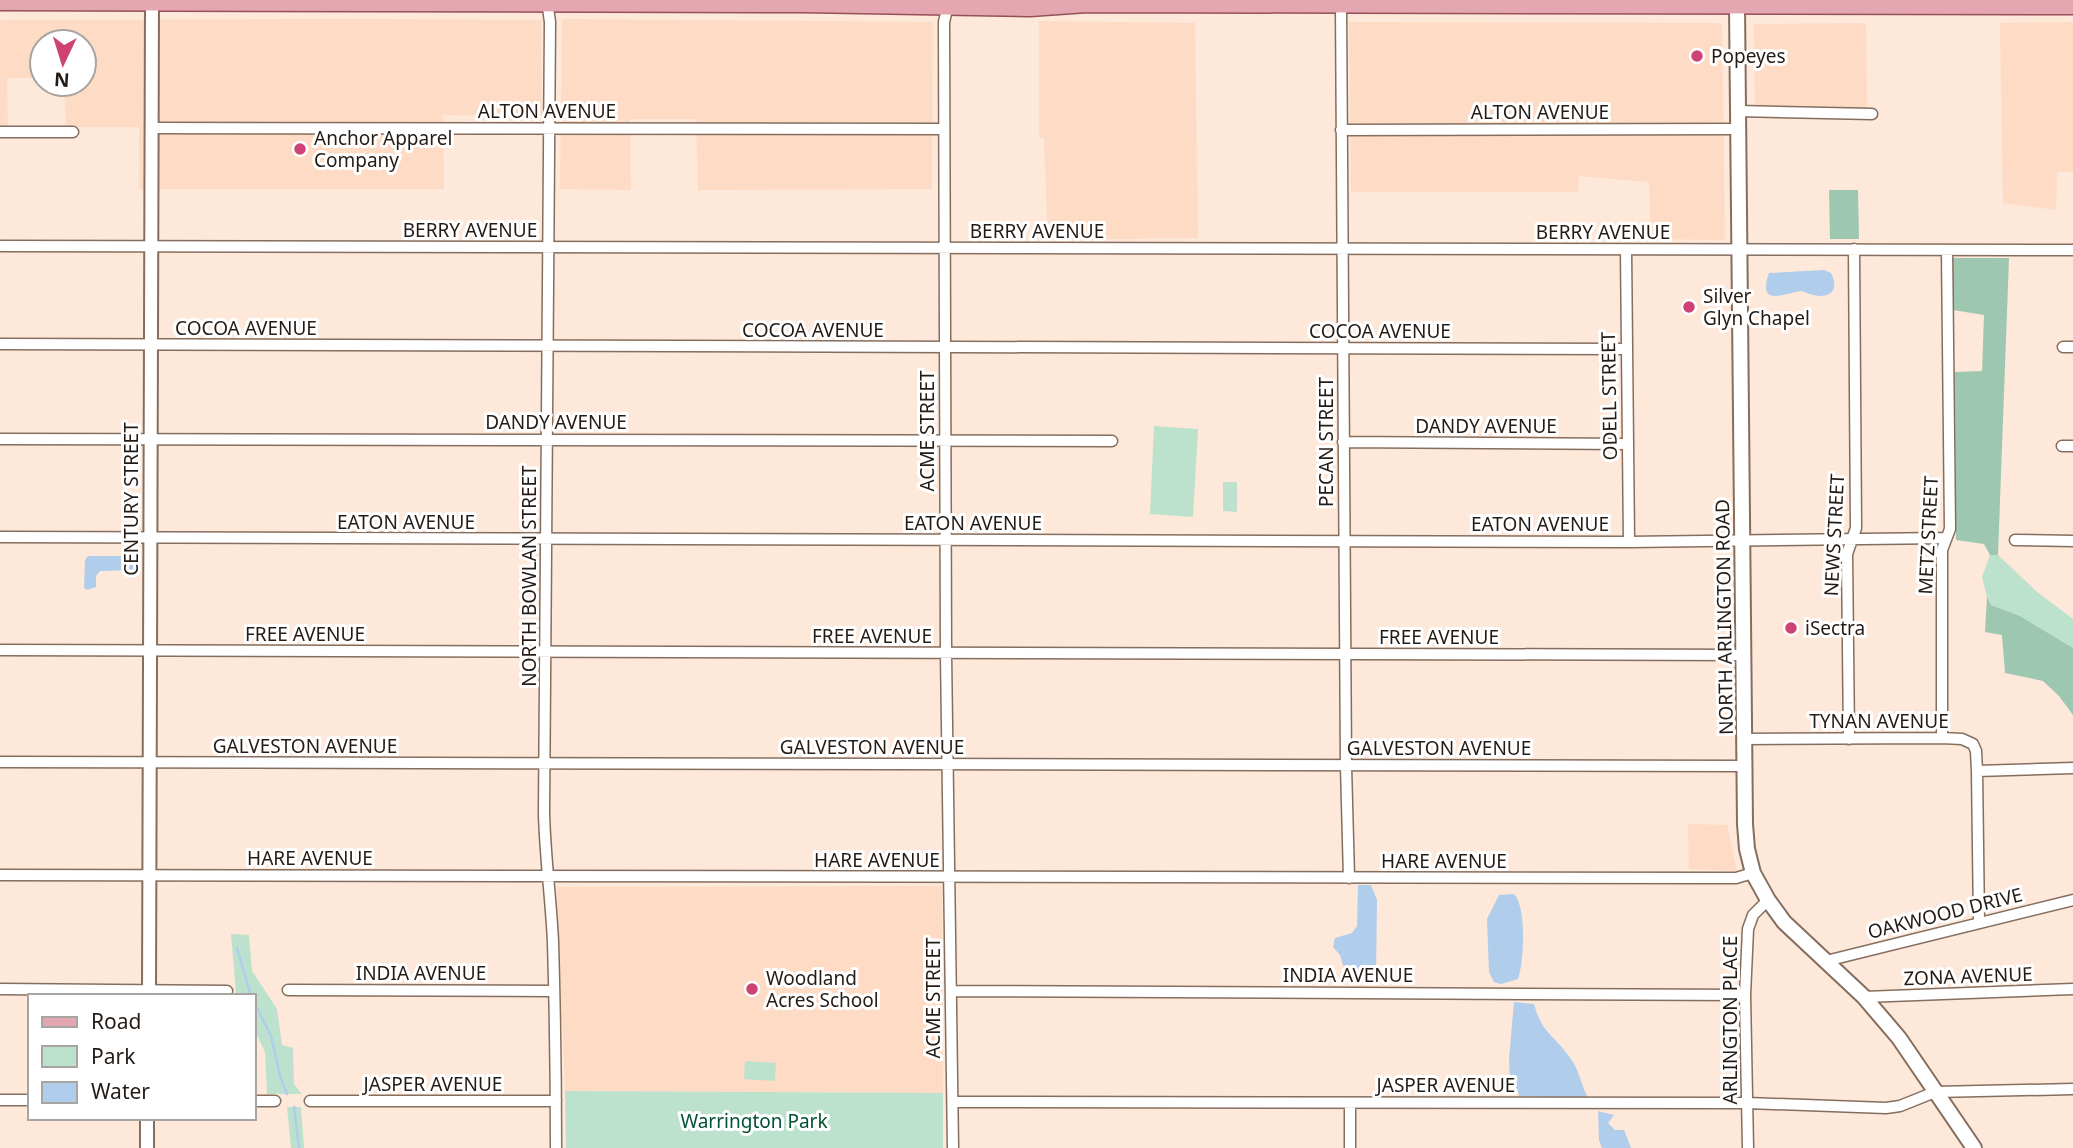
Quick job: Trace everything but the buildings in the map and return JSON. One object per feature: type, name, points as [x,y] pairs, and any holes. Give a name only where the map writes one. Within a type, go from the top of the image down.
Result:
[{"type":"main road","points":[[0,2],[948,2],[1030,8],[1080,4],[1288,2],[1340,5],[2035,3],[2073,6]]},
{"type":"main road","name":"NORTH ARLINGTON ROAD","points":[[1737,3],[1747,849],[1753,873],[1768,901],[1784,922],[1864,997],[1899,1038],[1974,1148]]},
{"type":"street","name":"CENTURY STREET","points":[[149,993],[152,2]]},
{"type":"street","name":"NORTH BOWLAN STREET","points":[[547,2],[550,22],[544,763],[545,863],[551,893],[556,1148]]},
{"type":"street","name":"ACME STREET","points":[[948,2],[944,22],[943,129],[944,441],[953,1148]]},
{"type":"street","name":"PECAN STREET","points":[[1340,5],[1349,878]]},
{"type":"street","points":[[1738,111],[1872,114]]},
{"type":"street","name":"ALTON AVENUE","points":[[152,128],[943,129]]},
{"type":"street","name":"ALTON AVENUE","points":[[1341,130],[1738,129]]},
{"type":"street","points":[[0,132],[72,132]]},
{"type":"street","name":"BERRY AVENUE","points":[[0,246],[2073,250]]},
{"type":"street","name":"NEWS STREET","points":[[1849,739],[1847,554],[1856,528],[1854,249]]},
{"type":"street","name":"ODELL STREET","points":[[1626,250],[1629,542]]},
{"type":"street","name":"METZ STREET","points":[[1942,738],[1942,550],[1950,529],[1947,250]]},
{"type":"street","name":"COCOA AVENUE","points":[[0,344],[1626,349]]},
{"type":"street","name":"DANDY AVENUE","points":[[0,439],[1112,441]]},
{"type":"street","name":"DANDY AVENUE","points":[[1343,442],[1627,444]]},
{"type":"street","name":"EATON AVENUE","points":[[0,537],[1629,542],[1946,538]]},
{"type":"street","points":[[2015,540],[2073,541]]},
{"type":"street","name":"FREE AVENUE","points":[[0,650],[1743,655]]},
{"type":"street","name":"TYNAN AVENUE","points":[[1744,738],[1962,739],[1973,744],[1977,771]]},
{"type":"street","name":"GALVESTON AVENUE","points":[[0,762],[1744,766]]},
{"type":"street","points":[[1979,923],[1977,771],[2073,768]]},
{"type":"street","name":"HARE AVENUE","points":[[0,875],[1736,878],[1753,873]]},
{"type":"street","name":"OAKWOOD DRIVE","points":[[1826,961],[2073,900]]},
{"type":"street","name":"ARLINGTON PLACE","points":[[1748,1148],[1745,995],[1749,922],[1768,901]]},
{"type":"street","points":[[0,989],[149,993],[227,991]]},
{"type":"street","name":"ZONA AVENUE","points":[[1864,997],[2073,989]]},
{"type":"street","name":"INDIA AVENUE","points":[[288,990],[554,991]]},
{"type":"street","name":"INDIA AVENUE","points":[[951,991],[1745,995]]},
{"type":"street","points":[[1935,1092],[2073,1088]]},
{"type":"street","name":"JASPER AVENUE","points":[[953,1102],[1747,1103],[1886,1108],[1900,1106],[1935,1092]]},
{"type":"street","points":[[0,1100],[28,1100]]},
{"type":"street","points":[[256,1101],[275,1101]]},
{"type":"street","name":"JASPER AVENUE","points":[[310,1101],[556,1101]]},
{"type":"street","points":[[1350,1103],[1350,1148]]},
{"type":"street","points":[[147,1120],[147,1148]]},
{"type":"shaded area","points":[[562,19],[933,22],[932,189],[698,190],[696,119],[630,119],[631,190],[560,189]]},
{"type":"shaded area","points":[[0,20],[541,20],[542,116],[443,115],[444,189],[139,189],[139,127],[66,127],[65,98],[98,98],[98,28],[28,28],[28,78],[7,78],[8,137],[0,137]]},
{"type":"shaded area","points":[[1039,21],[1195,23],[1198,238],[1048,240],[1044,139],[1039,138]]},
{"type":"shaded area","points":[[1349,22],[1722,23],[1725,240],[1651,239],[1649,182],[1579,176],[1578,192],[1351,192]]},
{"type":"shaded area","points":[[2073,22],[2073,172],[2057,172],[2056,210],[2003,203],[2000,23]]},
{"type":"shaded area","points":[[1866,23],[1867,108],[1755,108],[1754,24]]},
{"type":"shaded area","points":[[1688,824],[1727,825],[1737,871],[1689,869]]},
{"type":"shaded area","name":"Woodland Acres School","points":[[942,886],[943,1093],[565,1091],[557,887]]},
{"type":"green space","points":[[1829,190],[1858,190],[1859,239],[1830,239]]},
{"type":"green space","points":[[1953,258],[2009,258],[1998,555],[1990,555],[1984,544],[1956,540],[1955,372],[1982,371],[1984,315],[1953,310]]},
{"type":"green space","points":[[1154,426],[1198,429],[1193,517],[1150,514]]},
{"type":"green space","points":[[1223,482],[1237,482],[1237,512],[1223,511]]},
{"type":"green space","points":[[1990,555],[1998,555],[2036,591],[2073,619],[2073,648],[2020,616],[1991,605],[1982,577]]},
{"type":"green space","points":[[1987,597],[1991,605],[2020,616],[2073,648],[2073,715],[2043,681],[2005,673],[2002,635],[1985,632]]},
{"type":"green space","points":[[231,934],[249,935],[252,971],[277,1009],[282,1045],[293,1048],[294,1084],[302,1094],[267,1094],[265,1052],[256,1033],[256,994],[236,993]]},
{"type":"green space","points":[[745,1061],[776,1063],[775,1081],[744,1079]]},
{"type":"green space","name":"Warrington Park","points":[[565,1091],[943,1093],[943,1148],[566,1148]]},
{"type":"green space","points":[[287,1107],[301,1107],[304,1148],[291,1148]]},
{"type":"water","points":[[1824,270],[1831,273],[1834,281],[1832,292],[1827,295],[1802,291],[1775,296],[1767,291],[1769,273]]},
{"type":"water","points":[[88,556],[135,556],[138,566],[135,570],[100,571],[96,576],[96,587],[87,590],[84,588],[85,560]]},
{"type":"water","points":[[1358,885],[1371,885],[1377,900],[1376,976],[1374,981],[1363,983],[1347,978],[1340,955],[1333,947],[1335,938],[1352,933],[1357,926]]},
{"type":"water","points":[[1514,894],[1523,922],[1522,960],[1518,979],[1501,984],[1494,982],[1489,972],[1487,919],[1499,895]]},
{"type":"water","points":[[1514,1002],[1534,1004],[1544,1027],[1575,1065],[1587,1096],[1585,1098],[1519,1096],[1518,1090],[1510,1081],[1509,1059]]},
{"type":"water","points":[[1598,1111],[1614,1115],[1608,1123],[1615,1130],[1624,1130],[1631,1148],[1602,1148],[1599,1140]]},
{"type":"waterway","points":[[237,948],[250,994]]},
{"type":"waterway","points":[[256,1006],[271,1036],[287,1094]]},
{"type":"waterway","points":[[294,1107],[299,1148]]},
{"type":"place","name":"Popeyes","points":[[1697,56]]},
{"type":"place","name":"Anchor Apparel Company","points":[[300,149]]},
{"type":"place","name":"Silver Glyn Chapel","points":[[1689,307]]},
{"type":"place","name":"iSectra","points":[[1791,628]]},
{"type":"place","name":"Woodland Acres School","points":[[752,989]]}]
